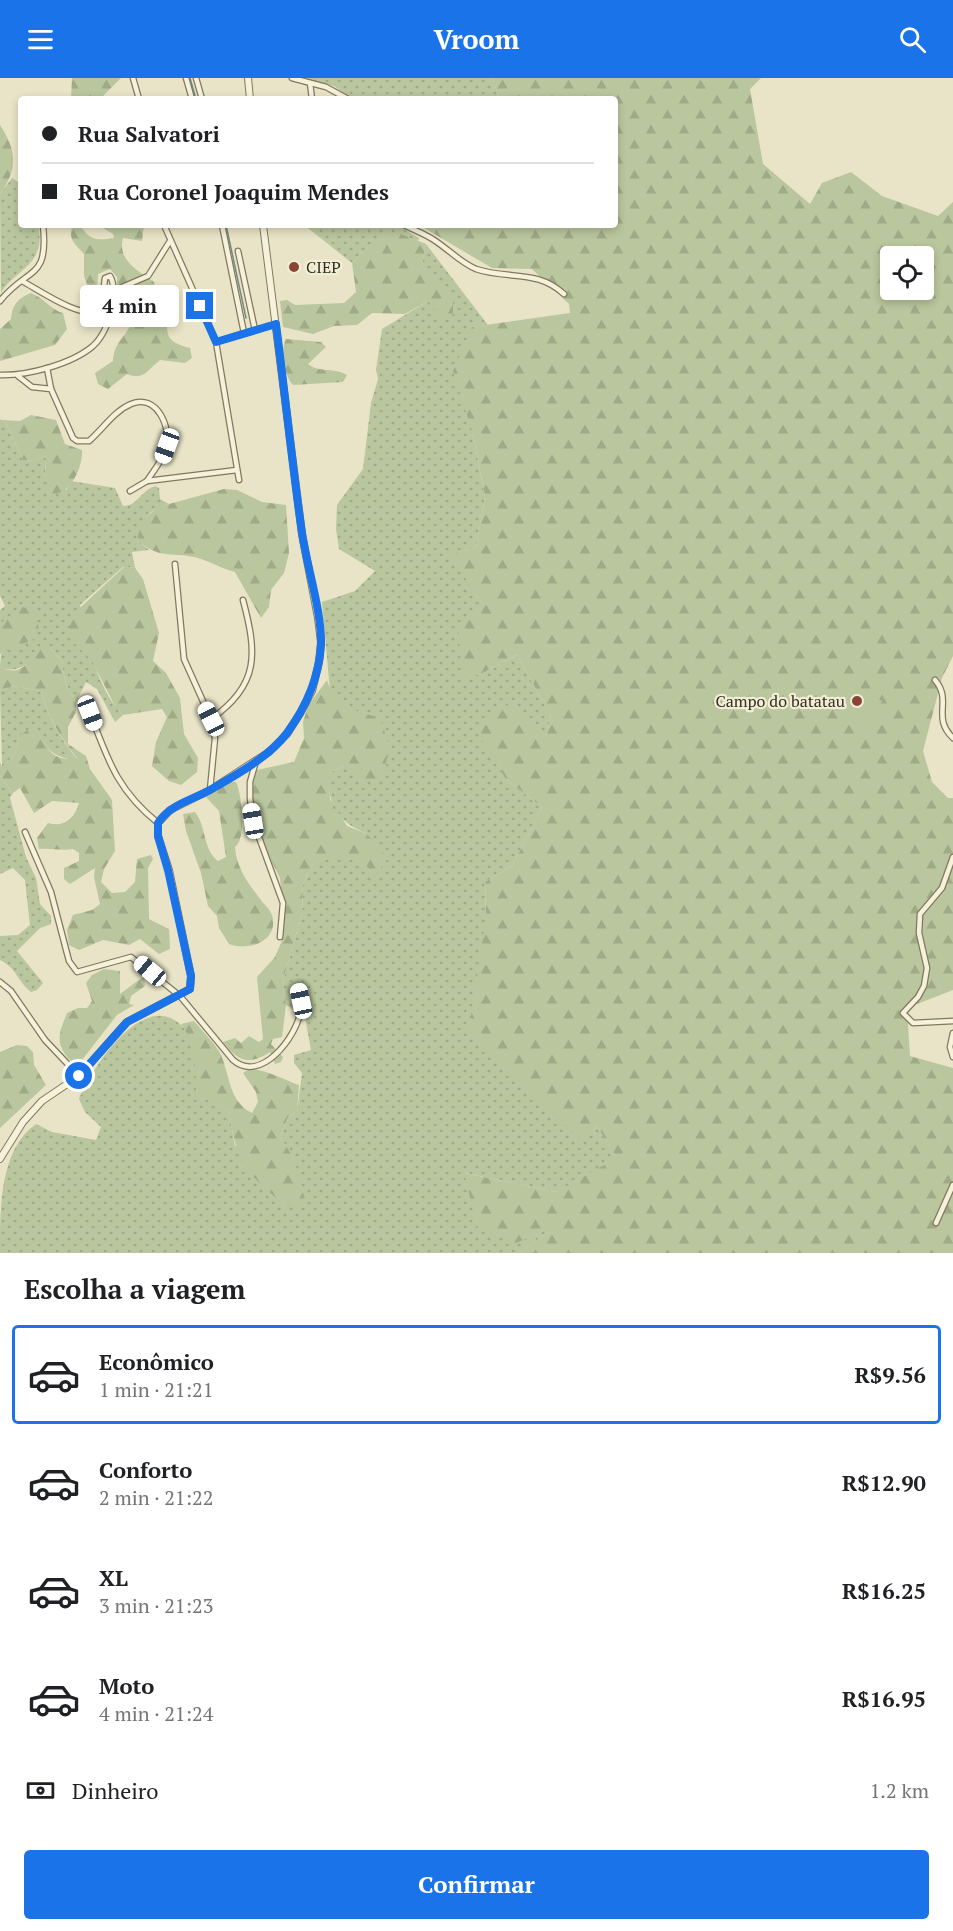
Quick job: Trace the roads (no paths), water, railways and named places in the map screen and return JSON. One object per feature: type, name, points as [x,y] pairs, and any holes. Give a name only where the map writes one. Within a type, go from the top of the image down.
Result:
[{"type":"street","points":[[138,96],[134,79],[142,78]]},
{"type":"street","points":[[186,78],[191,96]]},
{"type":"street","points":[[196,78],[201,96]]},
{"type":"street","points":[[248,78],[250,96]]},
{"type":"street","points":[[292,78],[326,87],[342,96]]},
{"type":"street","points":[[310,83],[312,96]]},
{"type":"street","points":[[0,301],[42,263],[45,248],[43,228]]},
{"type":"street","points":[[166,228],[216,342],[240,480]]},
{"type":"street","points":[[223,228],[244,333]]},
{"type":"street","points":[[0,1159],[23,1122],[42,1101],[79,1076],[127,1022],[190,989],[191,976],[168,870],[158,836],[158,823],[170,810],[210,790],[256,760],[286,734],[312,691],[321,642],[302,534],[263,228]]},
{"type":"street","points":[[410,228],[432,238],[476,268],[507,275],[537,277],[547,280],[564,294]]},
{"type":"street","points":[[112,291],[148,276],[170,241]]},
{"type":"street","points":[[238,251],[255,330]]},
{"type":"street","points":[[0,375],[18,376],[47,368],[86,351],[101,337],[110,317],[112,280],[108,276],[105,278],[101,309],[91,313],[79,312],[22,281]]},
{"type":"street","points":[[216,342],[276,324]]},
{"type":"street","points":[[47,368],[51,389],[73,438],[83,443],[89,441],[118,412],[133,403],[143,402],[153,405],[160,412],[166,429],[167,446],[162,459],[147,481]]},
{"type":"street","points":[[18,376],[32,387],[51,389]]},
{"type":"street","points":[[130,491],[147,481],[237,470]]},
{"type":"street","points":[[175,564],[184,659],[211,719],[215,747],[210,790]]},
{"type":"street","points":[[211,719],[235,700],[248,678],[253,663],[254,645],[243,600]]},
{"type":"street","points":[[935,680],[942,686],[946,703],[942,722],[945,730],[953,738]]},
{"type":"street","points":[[946,703],[953,701]]},
{"type":"street","points":[[90,713],[120,785],[136,805],[158,823]]},
{"type":"street","points":[[256,760],[250,798],[253,821],[283,903],[280,937]]},
{"type":"street","points":[[25,832],[51,892],[73,969],[83,972],[124,957],[131,957],[180,996],[233,1060],[243,1065],[271,1060],[287,1041],[301,1011],[299,989]]},
{"type":"street","points":[[953,857],[942,888],[920,914],[919,933],[927,968],[924,986],[903,1013],[913,1023],[953,1021]]},
{"type":"street","points":[[0,982],[11,991],[45,1040],[79,1076]]},
{"type":"street","points":[[953,1033],[950,1047],[953,1057]]},
{"type":"street","points":[[936,1223],[953,1185]]},
{"type":"waterway","points":[[190,78],[195,96]]},
{"type":"waterway","points":[[227,228],[246,318]]},
{"type":"place","name":"CIEP","points":[[294,267]]},
{"type":"place","name":"Campo do batatau","points":[[857,701]]}]
